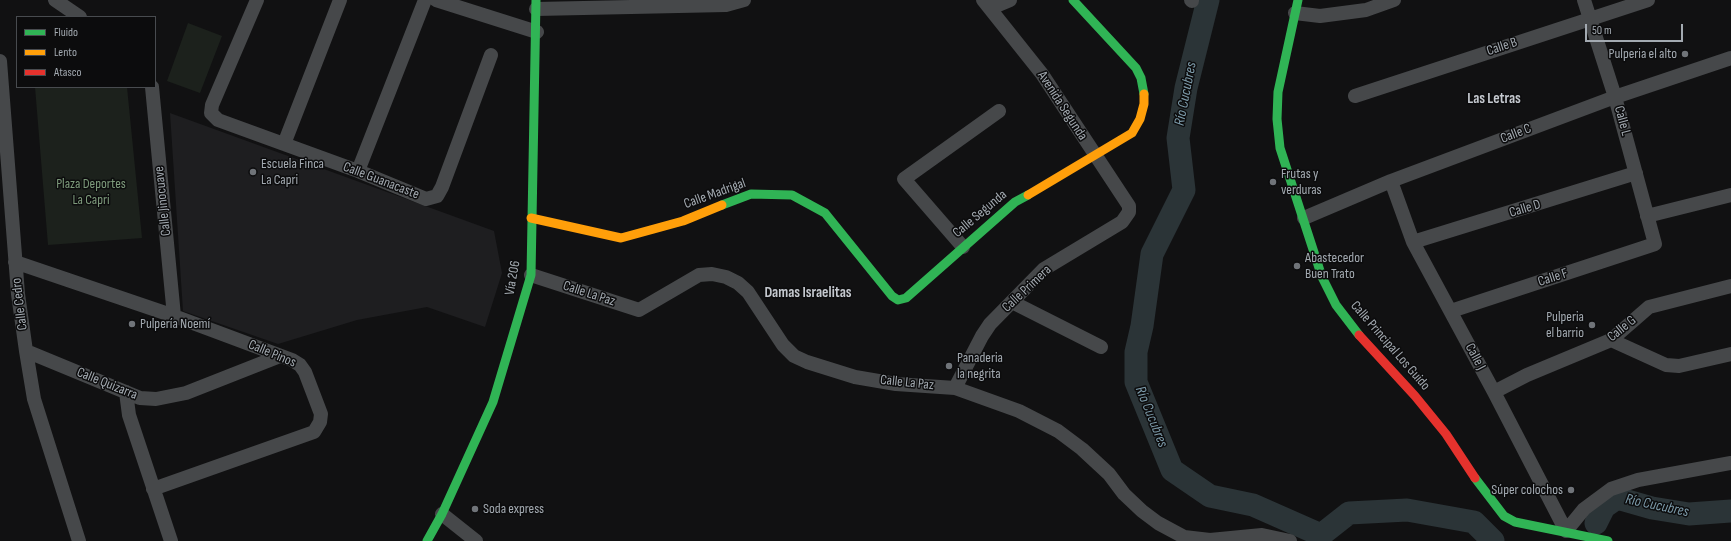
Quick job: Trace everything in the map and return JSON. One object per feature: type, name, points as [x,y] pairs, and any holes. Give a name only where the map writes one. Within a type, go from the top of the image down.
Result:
[{"type":"street","points":[[55,0],[79,16]]},
{"type":"street","name":"Calle Guanacaste","points":[[257,0],[212,105],[211,113],[218,120],[358,171],[426,199],[437,196],[442,187],[491,55]]},
{"type":"street","points":[[284,144],[340,0]]},
{"type":"street","points":[[358,171],[425,0]]},
{"type":"street","points":[[436,0],[537,32]]},
{"type":"street","points":[[536,5],[726,5],[744,0]]},
{"type":"street","points":[[987,4],[1010,0]]},
{"type":"street","name":"Calle Segunda","points":[[892,296],[898,300],[906,298],[1015,202],[1132,133],[1140,118],[1144,104],[1144,91],[1141,78],[1136,68],[1073,0]]},
{"type":"street","points":[[1296,6],[1320,16],[1366,10],[1394,0]]},
{"type":"street","name":"Calle L","points":[[1584,0],[1615,96],[1654,244]]},
{"type":"street","name":"Calle B","points":[[1355,96],[1648,0]]},
{"type":"street","name":"Avenida Segunda","points":[[987,4],[1042,74],[1129,206],[1127,218]]},
{"type":"street","name":"Vía 206","points":[[427,541],[442,514],[492,402],[512,344],[531,275],[531,218],[537,32],[536,5]]},
{"type":"street","name":"Calle Principal Los Guido","points":[[1296,6],[1278,92],[1277,119],[1280,148],[1322,277],[1336,305],[1358,334],[1446,434],[1466,465],[1504,516],[1515,522],[1566,531],[1603,540]]},
{"type":"street","name":"Calle C","points":[[1304,218],[1391,181],[1615,96],[1731,58]]},
{"type":"street","name":"Calle Cedro","points":[[0,60],[15,262],[26,351],[38,414],[79,541]]},
{"type":"street","name":"Calle Jinocuave","points":[[152,88],[174,316]]},
{"type":"street","points":[[963,247],[904,179],[999,111]]},
{"type":"street","name":"Calle D","points":[[1413,242],[1636,173]]},
{"type":"street","name":"Calle J","points":[[1391,181],[1413,242],[1494,392],[1566,531]]},
{"type":"street","name":"Calle Madrigal","points":[[531,218],[621,238],[684,220],[751,194],[792,195],[826,213],[892,296]]},
{"type":"street","points":[[1647,216],[1731,195]]},
{"type":"street","name":"Calle Primera","points":[[955,388],[982,336],[990,324],[1044,269],[1127,218]]},
{"type":"street","name":"Calle F","points":[[1451,311],[1654,244]]},
{"type":"street","name":"Calle Pinos","points":[[15,262],[174,316],[292,360],[300,365],[305,372],[321,414],[320,422],[314,432],[154,489]]},
{"type":"street","name":"Calle La Paz","points":[[531,275],[638,310],[699,275],[712,274],[726,277],[738,283],[748,292],[783,345],[794,356],[807,362],[855,377],[896,384],[955,388],[1020,411],[1058,431],[1082,449],[1109,474],[1124,494],[1142,511],[1158,523],[1184,537],[1210,540],[1262,536],[1290,541]]},
{"type":"street","name":"Calle G","points":[[1494,392],[1527,375],[1611,340],[1649,307],[1731,286]]},
{"type":"street","points":[[1012,302],[1101,347]]},
{"type":"street","points":[[1611,340],[1666,365],[1679,366],[1731,354]]},
{"type":"street","name":"Calle Quizarra","points":[[26,351],[140,398],[156,399],[186,393],[280,356]]},
{"type":"street","points":[[126,392],[129,415],[171,541]]},
{"type":"street","points":[[1566,531],[1584,509],[1611,489],[1638,480],[1731,463]]},
{"type":"street","points":[[442,514],[476,541]]},
{"type":"shaded area","name":"Escuela Finca La Capri","points":[[170,113],[494,231],[502,273],[485,327],[427,307],[357,320],[278,344],[183,311]]},
{"type":"green space","points":[[188,23],[222,36],[200,93],[167,81]]},
{"type":"green space","name":"Plaza Deportes La Capri","points":[[35,88],[127,88],[142,238],[48,245]]},
{"type":"waterway","name":"Río Cucubres","points":[[1208,0],[1186,88],[1178,138],[1184,190],[1152,254],[1142,326],[1136,352],[1136,382],[1172,470],[1210,496],[1253,505],[1321,535],[1349,513],[1407,510],[1474,522],[1493,541]]},
{"type":"waterway","name":"Río Cucubres","points":[[1596,523],[1604,507],[1617,498],[1652,508],[1689,514],[1731,511]]},
{"type":"traffic: fast","points":[[427,541],[442,514],[493,402],[531,275],[536,0]]},
{"type":"traffic: fast","points":[[1073,0],[1136,68],[1141,78],[1144,94]]},
{"type":"traffic: fast","points":[[1298,0],[1278,92],[1277,119],[1280,148],[1322,277],[1336,305],[1359,335]]},
{"type":"traffic: fast","points":[[722,205],[751,194],[792,195],[825,213],[892,296],[898,300],[906,298],[1015,202],[1028,195]]},
{"type":"traffic: fast","points":[[1475,478],[1504,516],[1515,522],[1608,541]]},
{"type":"traffic: slow","points":[[1028,195],[1132,133],[1140,119],[1144,104],[1144,94]]},
{"type":"traffic: slow","points":[[531,218],[621,238],[683,221],[722,205]]},
{"type":"traffic: jam","points":[[1359,335],[1415,396],[1446,434],[1475,478]]},
{"type":"place","name":"Pulperia el alto","points":[[1685,54]]},
{"type":"place","name":"Escuela Finca La Capri","points":[[253,172]]},
{"type":"place","name":"Frutas y verduras","points":[[1273,182]]},
{"type":"place","name":"Abastecedor Buen Trato","points":[[1297,266]]},
{"type":"place","name":"Pulpería Noemí","points":[[132,324]]},
{"type":"place","name":"Pulperia el barrio","points":[[1592,325]]},
{"type":"place","name":"Panaderia la negrita","points":[[949,366]]},
{"type":"place","name":"Súper colochos","points":[[1571,490]]},
{"type":"place","name":"Soda express","points":[[475,509]]},
{"type":"district","name":"Las Letras","points":[[1494,99]]},
{"type":"district","name":"Damas Israelitas","points":[[808,293]]}]
